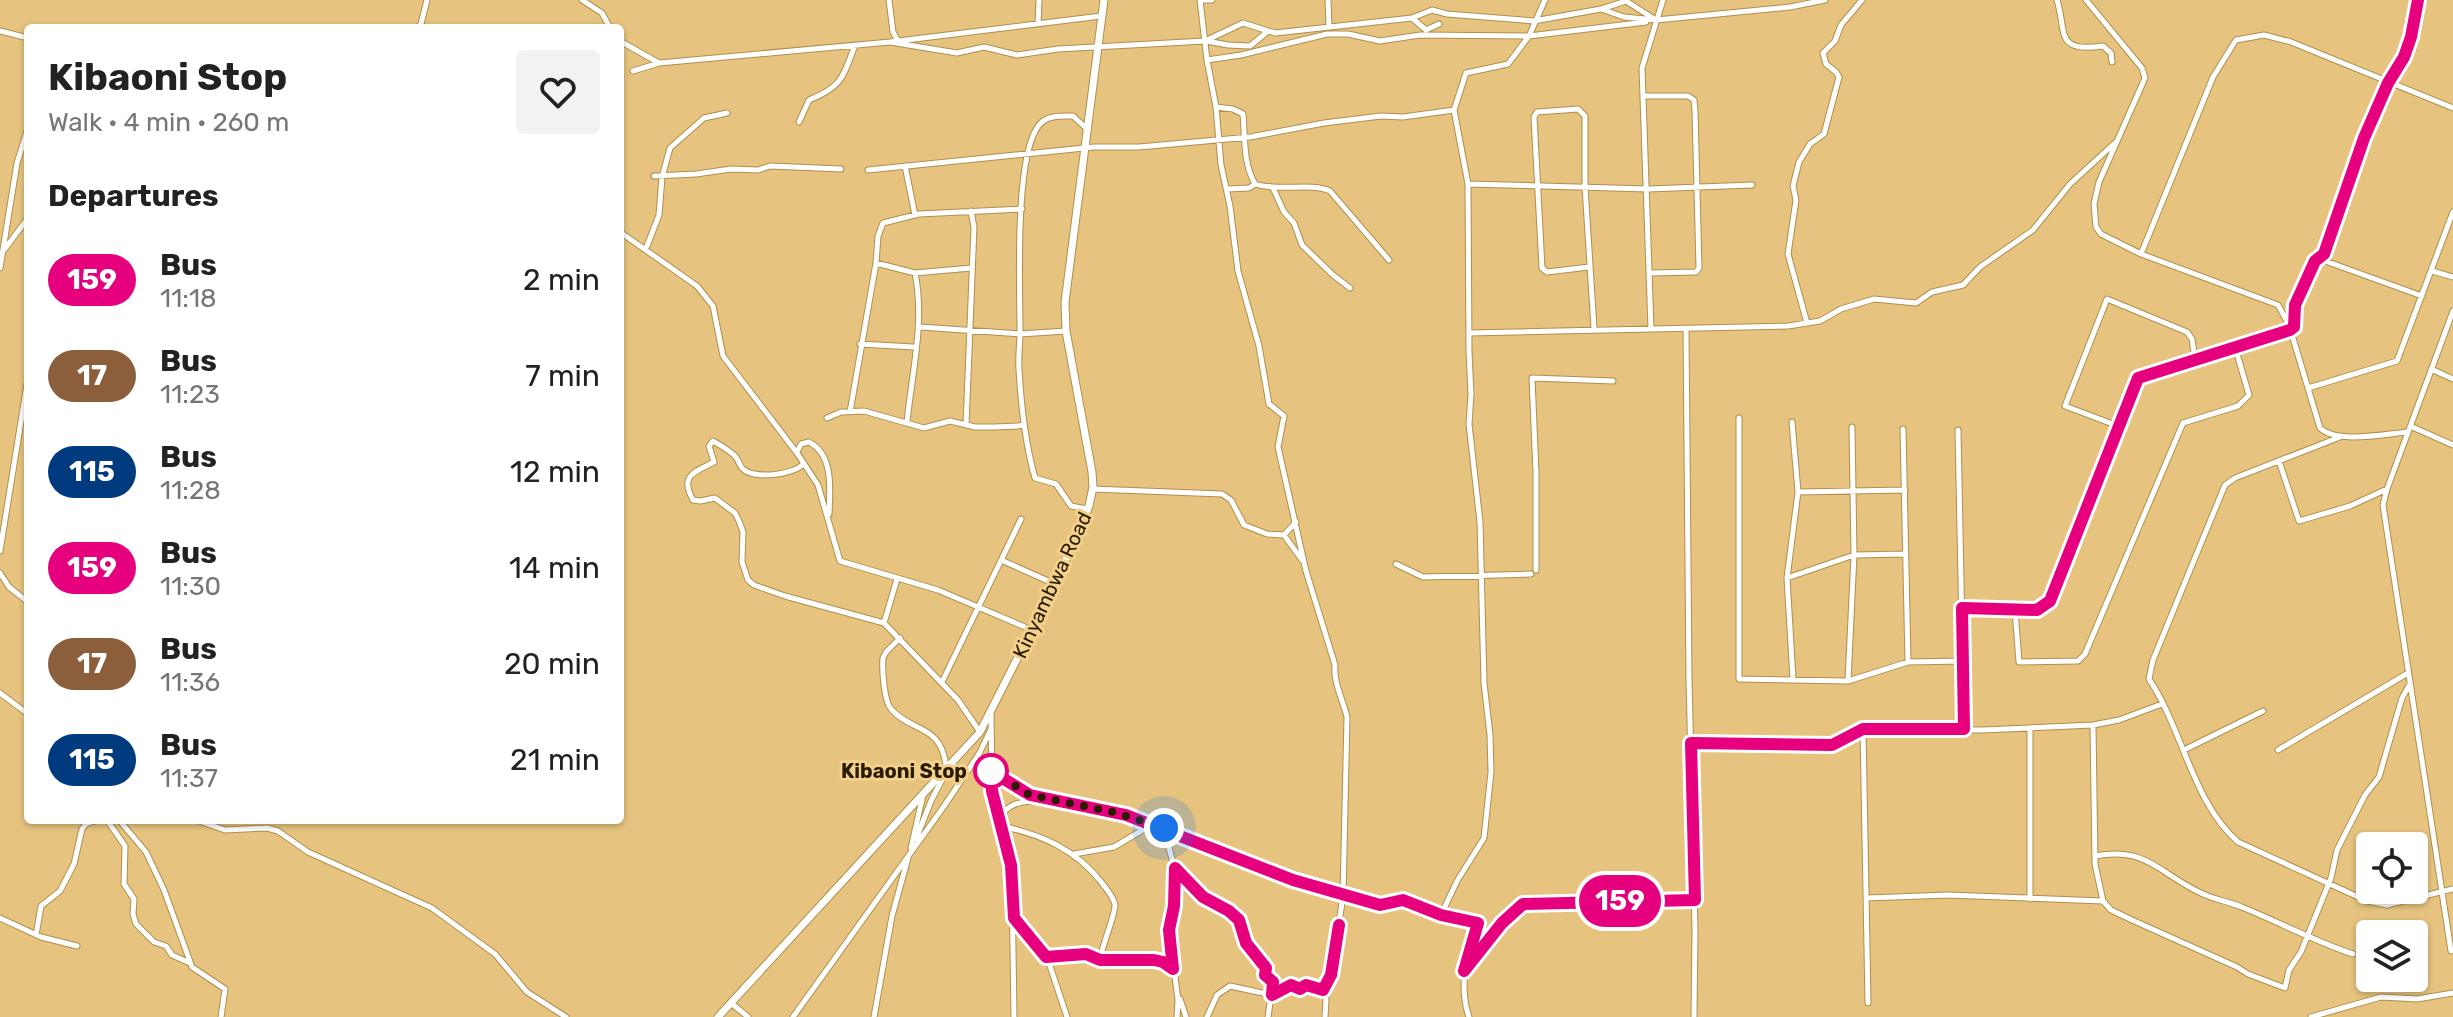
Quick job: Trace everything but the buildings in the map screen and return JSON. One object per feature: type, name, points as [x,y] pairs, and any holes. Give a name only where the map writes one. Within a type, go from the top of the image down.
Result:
[{"type":"street","points":[[421,24],[427,0]]},
{"type":"street","points":[[582,0],[602,13],[608,24]]},
{"type":"street","points":[[889,0],[890,18],[898,41]]},
{"type":"street","points":[[1038,24],[1039,0]]},
{"type":"street","name":"Kinyambwa Road","points":[[718,1017],[980,732],[1055,584],[1088,509],[1092,472],[1066,331],[1065,302],[1104,0]]},
{"type":"street","points":[[1212,0],[1200,0],[1238,271],[1259,346],[1269,404],[1284,416],[1278,447],[1305,567],[1335,665],[1334,677],[1347,717],[1343,896],[1331,975],[1323,990],[1325,1017]]},
{"type":"street","points":[[1328,0],[1329,27]]},
{"type":"street","points":[[1441,915],[1484,838],[1491,758],[1484,683],[1480,522],[1469,424],[1468,184],[1454,110],[1466,73],[1508,64],[1529,36],[1545,0]]},
{"type":"street","points":[[1651,329],[1642,68],[1663,0]]},
{"type":"street","points":[[1207,60],[1327,34],[1348,34],[1380,41],[1420,35],[1529,36],[1776,9],[1825,0]]},
{"type":"street","points":[[1807,323],[1788,254],[1796,200],[1794,174],[1810,144],[1824,134],[1839,77],[1826,64],[1823,53],[1835,41],[1841,25],[1862,0]]},
{"type":"street","points":[[2057,0],[2060,29],[2064,36],[2080,47],[2103,46],[2111,53],[2112,62]]},
{"type":"street","points":[[2086,0],[2145,73],[2099,182],[2094,204],[2096,227],[2101,234],[2141,254],[2278,305],[2290,330],[2320,428],[2332,436],[2409,429],[2453,445]]},
{"type":"street","points":[[1962,608],[2037,610],[2050,601],[2138,378],[2290,330],[2296,319],[2295,305],[2310,270],[2324,254],[2364,138],[2388,83],[2404,57],[2418,0]]},
{"type":"street","points":[[1205,41],[1243,23],[1275,33],[1412,18],[1432,10],[1534,21],[1601,9],[1626,1],[1656,20]]},
{"type":"street","points":[[1601,9],[1624,17],[1656,20]]},
{"type":"street","points":[[633,71],[659,63],[890,42],[1101,16]]},
{"type":"street","points":[[1412,18],[1426,30],[1439,24]]},
{"type":"street","points":[[0,31],[24,37]]},
{"type":"street","points":[[890,42],[957,53],[984,47],[1017,55],[1205,41],[1250,46],[1268,32]]},
{"type":"street","points":[[2141,254],[2213,77],[2236,40],[2264,35],[2291,42],[2453,108]]},
{"type":"street","points":[[624,43],[659,63]]},
{"type":"street","points":[[799,122],[809,100],[832,91],[845,72],[855,45]]},
{"type":"street","points":[[1643,96],[1681,95],[1694,100],[1699,268],[1696,272],[1650,273]]},
{"type":"street","points":[[1216,107],[1243,114],[1250,175],[1255,184]]},
{"type":"street","points":[[1589,267],[1547,272],[1542,268],[1536,187],[1534,117],[1537,112],[1578,109],[1582,111],[1585,121],[1585,187],[1594,329]]},
{"type":"street","points":[[868,170],[1218,140],[1324,123],[1454,110]]},
{"type":"street","points":[[647,246],[659,215],[663,173],[670,148],[704,118],[727,113]]},
{"type":"street","points":[[1086,128],[1073,116],[1043,120],[1032,135],[1027,155],[1020,231],[1018,367],[1024,424],[1035,478],[1056,484],[1071,506],[1088,509]]},
{"type":"street","points":[[0,268],[17,163],[24,141]]},
{"type":"street","points":[[1469,333],[1686,329],[1807,323],[1820,321],[1841,309],[1874,299],[1916,303],[1932,292],[1963,285],[1980,267],[2033,230],[2070,184],[2117,141]]},
{"type":"street","points":[[654,176],[731,169],[758,170],[770,166],[841,169]]},
{"type":"street","points":[[905,166],[915,215]]},
{"type":"street","points":[[1227,189],[1249,188],[1255,184],[1273,188],[1321,187],[1330,191],[1389,260]]},
{"type":"street","points":[[1468,184],[1648,189],[1752,185]]},
{"type":"street","points":[[1273,188],[1284,212],[1294,223],[1302,245],[1350,288]]},
{"type":"street","points":[[850,412],[878,236],[883,223],[915,215],[1022,209]]},
{"type":"street","points":[[966,425],[974,227],[971,211]]},
{"type":"street","points":[[2308,388],[2397,361],[2453,212]]},
{"type":"street","points":[[1,255],[24,223]]},
{"type":"street","points":[[624,235],[708,297],[717,320],[723,356],[818,485],[840,561],[979,606],[1032,630]]},
{"type":"street","points":[[2324,254],[2328,262],[2422,296]]},
{"type":"street","points":[[876,263],[915,273],[971,268]]},
{"type":"street","points":[[2432,271],[2453,277]]},
{"type":"street","points":[[907,422],[915,341],[920,327],[915,273]]},
{"type":"street","points":[[2118,426],[2065,406],[2107,299],[2187,332],[2192,339],[2195,360]]},
{"type":"street","points":[[2451,951],[2383,505],[2453,311]]},
{"type":"street","points":[[920,327],[1020,334],[1066,331]]},
{"type":"street","points":[[1686,329],[1694,1017]]},
{"type":"street","points":[[860,344],[913,347]]},
{"type":"street","points":[[2015,610],[2019,662],[2078,661],[2085,654],[2183,423],[2238,406],[2249,395],[2235,347]]},
{"type":"street","points":[[2431,369],[2453,379]]},
{"type":"street","points":[[1396,564],[1423,577],[1533,572],[1536,473],[1532,378],[1613,381]]},
{"type":"street","points":[[0,551],[24,403]]},
{"type":"street","points":[[827,418],[841,412],[864,411],[924,428],[950,421],[994,427],[1024,424]]},
{"type":"street","points":[[1739,418],[1739,679],[1848,681],[1908,662],[1963,661]]},
{"type":"street","points":[[1792,422],[1798,492],[1787,578],[1793,679]]},
{"type":"street","points":[[1848,681],[1854,555],[1852,427]]},
{"type":"street","points":[[1903,429],[1908,662]]},
{"type":"street","points":[[1958,430],[1964,729]]},
{"type":"street","points":[[2340,437],[2235,478],[2225,485],[2149,671],[2149,679],[2209,804],[2228,833],[2254,851],[2381,904],[2453,889]]},
{"type":"street","points":[[803,464],[790,473],[757,475],[744,470],[735,456],[713,441],[709,446],[714,462],[699,468],[687,486],[693,500],[715,498],[738,517],[743,532],[741,546],[745,574],[754,585],[884,623],[942,682],[980,732]]},
{"type":"street","points":[[797,453],[801,444],[809,442],[818,447],[831,479],[828,519]]},
{"type":"street","points":[[2279,461],[2299,521],[2350,506],[2387,489]]},
{"type":"street","points":[[1092,489],[1222,494],[1231,500],[1244,525],[1267,534],[1284,535]]},
{"type":"street","points":[[1798,492],[1905,490]]},
{"type":"street","points":[[942,682],[1021,519]]},
{"type":"street","points":[[1284,535],[1296,522]]},
{"type":"street","points":[[1284,535],[1305,567]]},
{"type":"street","points":[[1787,578],[1854,555],[1906,554]]},
{"type":"street","points":[[1001,560],[1055,584]]},
{"type":"street","points":[[0,573],[9,587],[24,599]]},
{"type":"street","points":[[884,623],[897,579]]},
{"type":"street","points":[[900,638],[883,658],[887,703],[897,714],[924,729],[944,750],[948,765],[910,852]]},
{"type":"street","points":[[2278,750],[2408,673]]},
{"type":"street","points":[[2093,725],[2095,856],[2103,901],[2111,910],[2285,988],[2289,970],[2301,952],[2328,883],[2338,847],[2365,795],[2379,777],[2400,701],[2410,684]]},
{"type":"street","points":[[0,693],[24,711]]},
{"type":"street","points":[[1691,743],[1832,745],[1863,729],[2093,725],[2119,720],[2162,704]]},
{"type":"street","points":[[2184,750],[2263,711]]},
{"type":"street","points":[[991,713],[992,791],[1011,865],[1014,1017]]},
{"type":"street","points":[[2030,728],[2030,899]]},
{"type":"street","points":[[793,1017],[979,754],[991,729]]},
{"type":"street","points":[[1863,729],[1868,1003]]},
{"type":"street","points":[[991,771],[1021,790],[1046,799],[1113,812],[1164,828],[1278,875],[1343,896],[1380,905],[1403,900],[1441,915],[1478,923],[1464,971],[1463,998],[1470,1016]]},
{"type":"street","points":[[874,1017],[892,916],[924,791]]},
{"type":"street","points":[[1000,823],[1007,807],[1014,803],[1046,799]]},
{"type":"street","points":[[1000,823],[1052,841],[1074,854],[1098,878],[1115,903],[1100,960]]},
{"type":"street","points":[[36,935],[41,906],[60,891],[74,864],[86,824]]},
{"type":"street","points":[[110,824],[125,845],[124,884],[134,899],[136,924],[154,942],[166,946],[172,955],[190,963]]},
{"type":"street","points":[[122,824],[146,852],[164,890],[190,963],[196,971],[225,989],[221,1017]]},
{"type":"street","points":[[208,824],[225,830],[267,828],[278,831],[308,852],[432,908],[495,954],[527,992],[566,1017]]},
{"type":"street","points":[[1074,854],[1114,847],[1152,825]]},
{"type":"street","points":[[1164,828],[1175,868],[1174,906],[1169,930],[1173,969],[1186,1017]]},
{"type":"street","points":[[2095,856],[2116,853],[2133,855],[2207,896],[2240,906],[2326,946],[2353,954]]},
{"type":"street","points":[[1175,868],[1203,897],[1239,920],[1246,943],[1261,959],[1266,968],[1265,975],[1273,982],[1268,1017]]},
{"type":"street","points":[[1867,898],[1948,895],[2103,901]]},
{"type":"street","points":[[1464,971],[1502,923],[1523,904],[1695,900]]},
{"type":"street","points":[[0,918],[36,935],[77,946]]},
{"type":"street","points":[[1014,918],[1046,957],[1067,1017]]},
{"type":"street","points":[[1046,957],[1086,954],[1100,960],[1154,960],[1173,969]]},
{"type":"street","points":[[1206,1015],[1217,995],[1230,986],[1272,995],[1291,985],[1300,989],[1306,985],[1323,990]]},
{"type":"street","points":[[1177,1017],[1178,992]]},
{"type":"street","points":[[2311,1017],[2381,997],[2417,999],[2453,993]]},
{"type":"street","points":[[731,1003],[748,1017]]},
{"type":"bus line","name":"159","points":[[1339,925],[1331,975],[1323,990],[1306,985],[1300,989],[1291,985],[1272,995],[1273,982],[1265,975],[1266,968],[1261,959],[1246,943],[1239,920],[1203,897],[1175,868],[1174,906],[1169,930],[1173,969],[1154,960],[1100,960],[1086,954],[1046,957],[1027,930],[1014,918],[1011,865],[992,791],[991,771],[1030,795],[1126,815],[1293,880],[1343,896],[1380,905],[1403,900],[1441,915],[1478,923],[1464,971],[1502,923],[1523,904],[1695,900],[1691,743],[1832,745],[1863,729],[1964,729],[1962,608],[2037,610],[2050,601],[2138,378],[2294,327],[2295,305],[2315,261],[2324,254],[2364,138],[2388,83],[2404,57],[2418,0]]},
{"type":"place","name":"Kibaoni Stop","points":[[991,771]]},
{"type":"route","points":[[991,771],[1030,795],[1126,815],[1164,828]]}]
